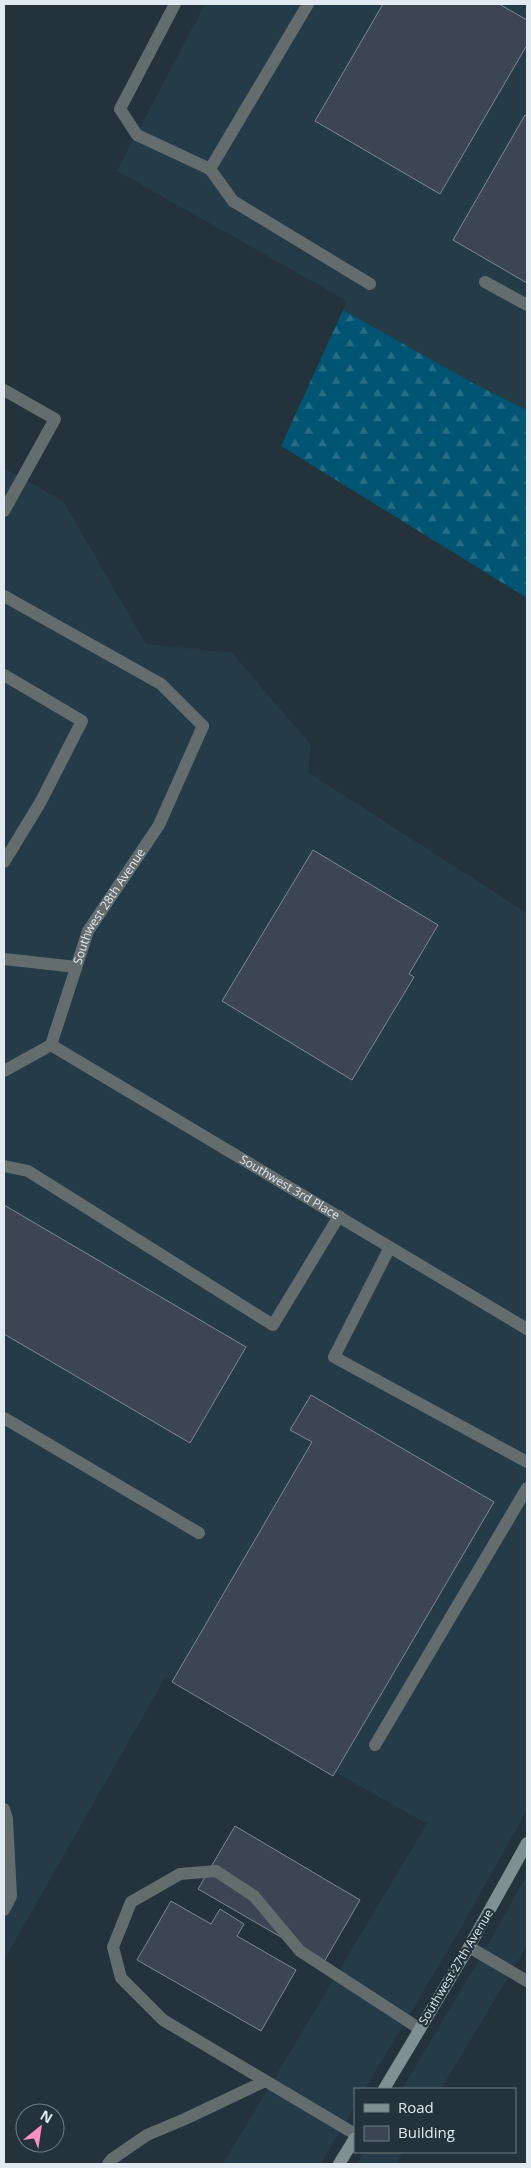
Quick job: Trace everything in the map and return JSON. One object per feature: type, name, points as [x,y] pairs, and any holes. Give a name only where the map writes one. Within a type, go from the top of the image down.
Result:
[{"type":"main road","name":"Southwest 27th Avenue","points":[[385,2088],[469,1947],[527,1844]]},
{"type":"main road","points":[[339,2164],[354,2138]]},
{"type":"street","points":[[175,4],[120,109],[137,135],[210,169],[233,201],[370,284]]},
{"type":"street","points":[[210,169],[308,4]]},
{"type":"street","points":[[486,282],[527,305]]},
{"type":"street","points":[[4,390],[55,419],[4,511]]},
{"type":"street","name":"Southwest 28th Avenue","points":[[4,596],[161,684],[203,726],[159,825],[88,931],[51,1045]]},
{"type":"street","points":[[4,675],[82,721],[40,803],[4,862]]},
{"type":"street","points":[[4,959],[76,967]]},
{"type":"street","points":[[4,1071],[51,1045]]},
{"type":"street","name":"Southwest 3rd Place","points":[[51,1045],[527,1329]]},
{"type":"street","points":[[4,1166],[28,1172],[273,1325],[339,1216]]},
{"type":"street","points":[[390,1247],[334,1357],[527,1462]]},
{"type":"street","points":[[4,1418],[199,1533]]},
{"type":"street","points":[[375,1746],[527,1488]]},
{"type":"street","points":[[4,1809],[8,1819],[7,1892],[4,1910]]},
{"type":"street","points":[[354,2135],[163,2020],[121,1978],[113,1948],[131,1902],[180,1874],[216,1871],[254,1896],[300,1952],[420,2029]]},
{"type":"street","points":[[469,1947],[527,1981]]},
{"type":"street","points":[[108,2164],[112,2159],[147,2135],[265,2081]]},
{"type":"shaded area","points":[[205,4],[527,4],[527,410],[473,383],[343,310],[347,301],[117,171]]},
{"type":"shaded area","points":[[4,468],[63,501],[146,644],[232,653],[310,744],[309,773],[527,913],[527,1810],[455,1938],[366,2088],[354,2088],[354,2108],[320,2164],[223,2164],[427,1824],[166,1676],[4,1960]]},
{"type":"shaded area","points":[[527,1875],[527,1946],[442,2088],[403,2088]]},
{"type":"shaded area","points":[[363,2153],[402,2153],[396,2164],[357,2164]]},
{"type":"green space","points":[[343,310],[473,383],[527,410],[527,598],[281,446]]},
{"type":"building","points":[[383,4],[499,4],[527,20],[527,45],[440,194],[315,121]]},
{"type":"building","points":[[525,115],[527,116],[527,283],[453,240]]},
{"type":"building","points":[[313,850],[438,925],[409,974],[414,977],[352,1080],[222,1001]]},
{"type":"building","points":[[4,1205],[246,1347],[190,1443],[4,1334]]},
{"type":"building","points":[[311,1395],[494,1502],[333,1776],[172,1682],[312,1442],[290,1430]]},
{"type":"building","points":[[235,1826],[360,1900],[324,1962],[198,1889]]},
{"type":"building","points":[[171,1901],[211,1924],[220,1909],[244,1924],[237,1936],[296,1970],[261,2031],[137,1960]]}]
